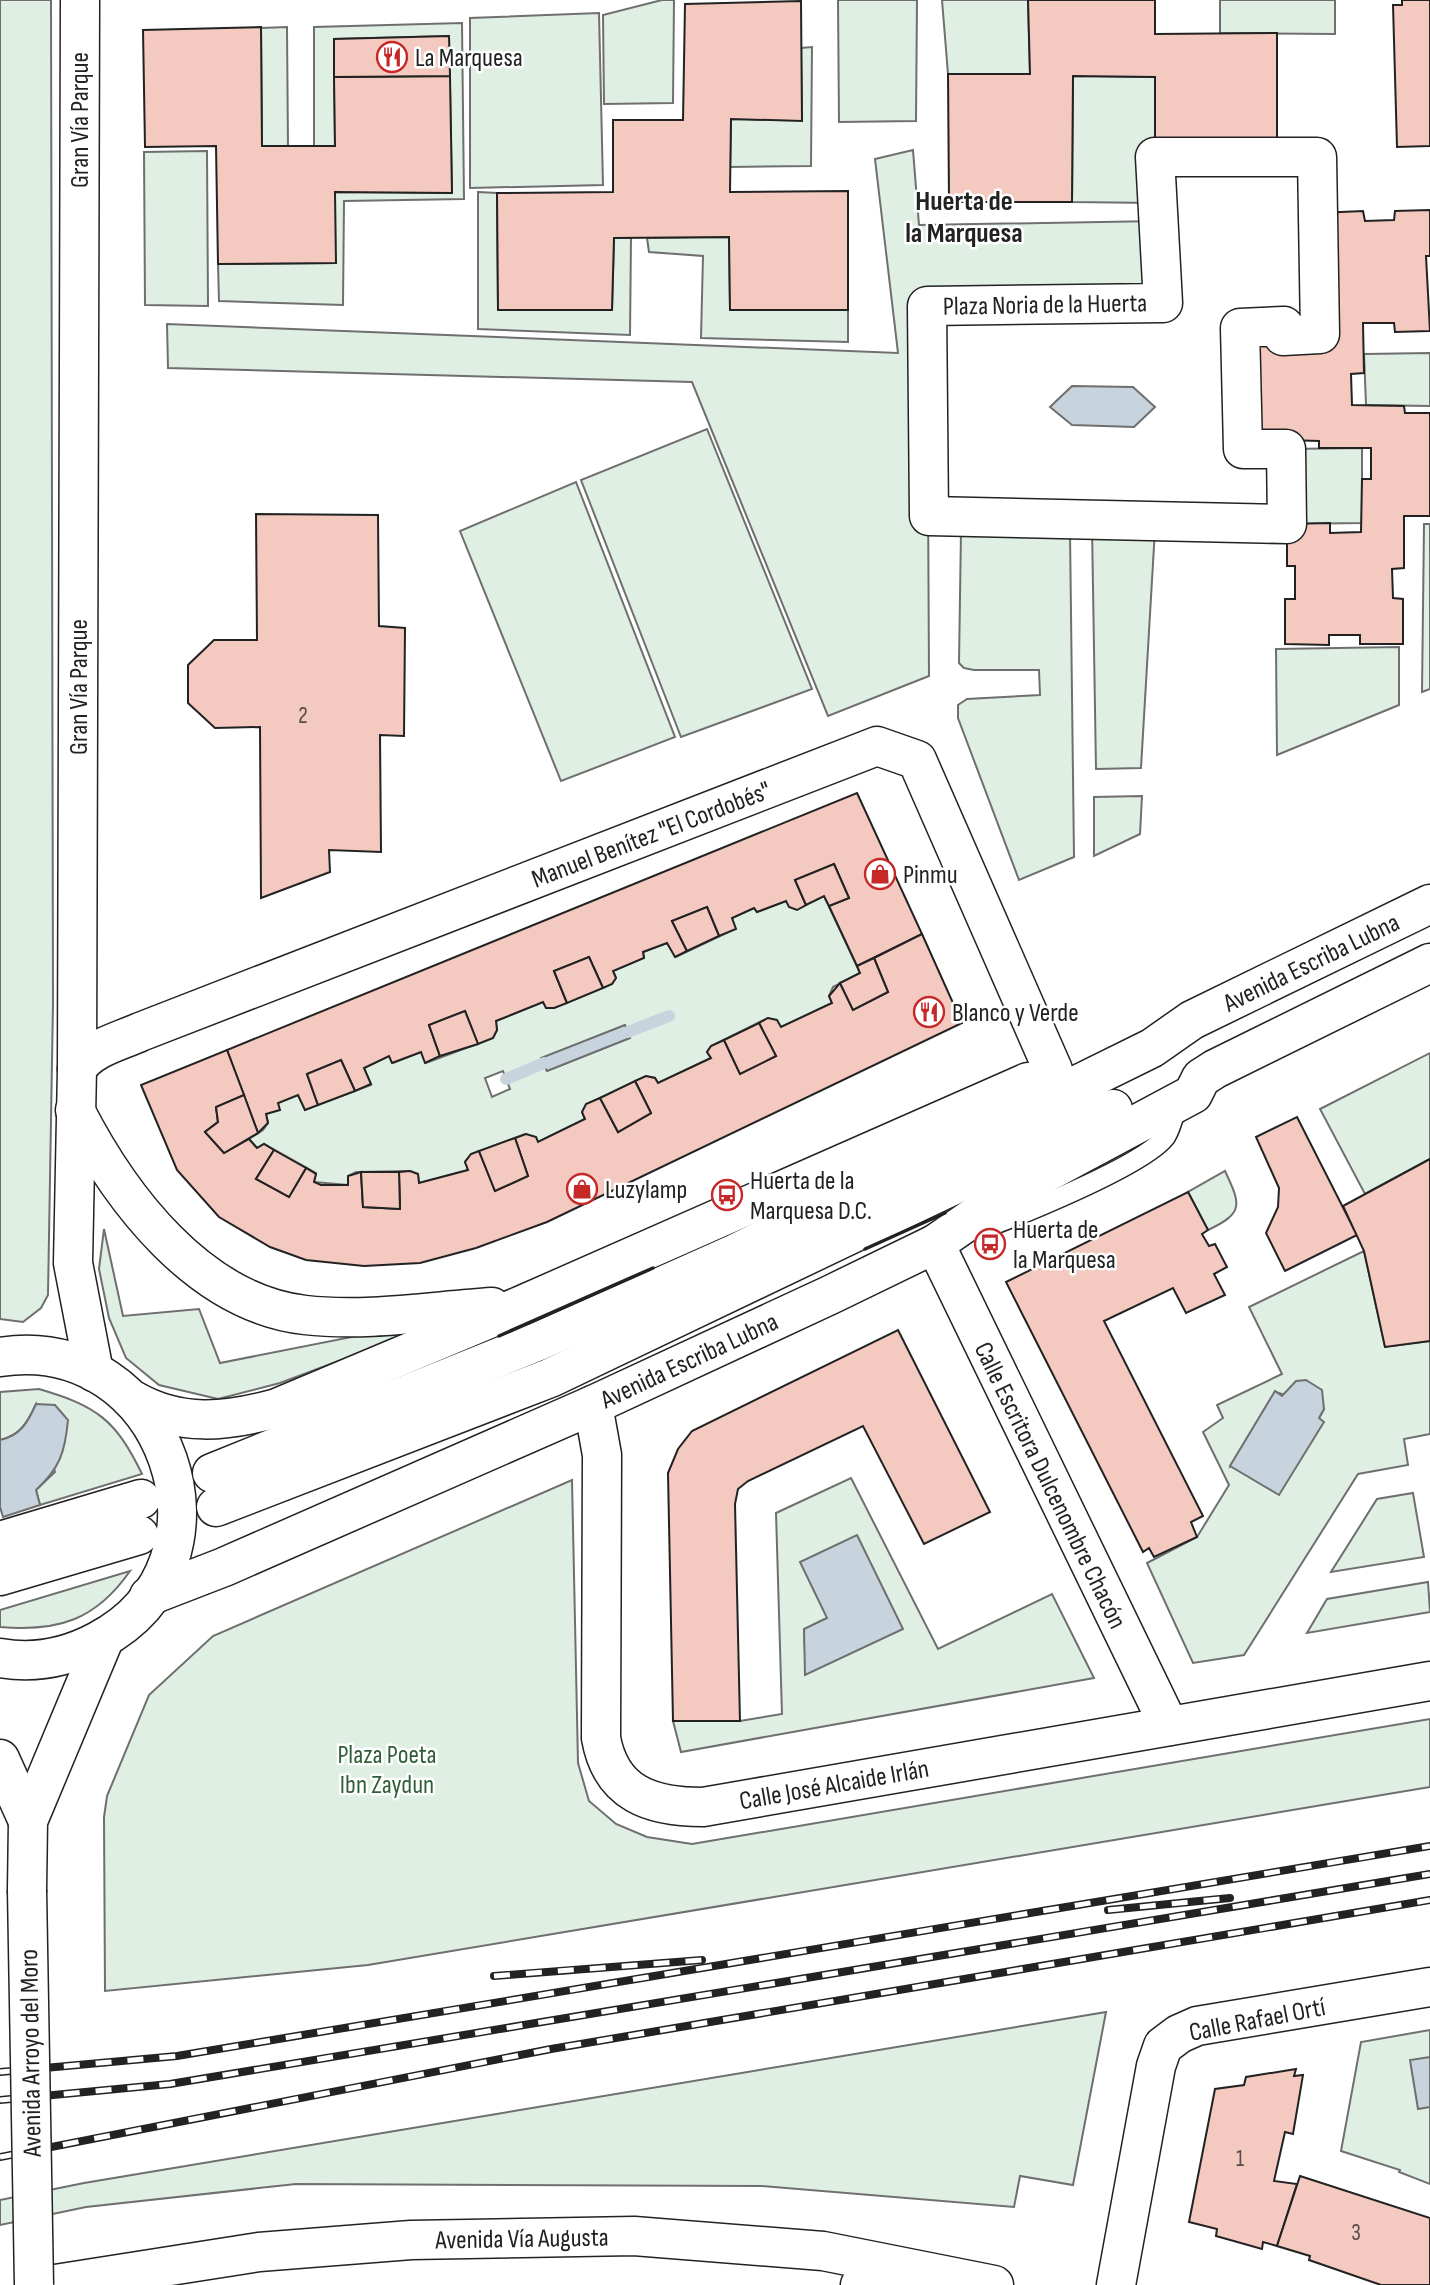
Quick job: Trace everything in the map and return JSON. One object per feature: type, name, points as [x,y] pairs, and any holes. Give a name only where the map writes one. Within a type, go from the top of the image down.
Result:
[{"type":"main road","name":"Gran Vía Parque","points":[[80,0],[77,1069],[73,1263],[94,1372]]},
{"type":"main road","name":"Plaza Noria de la Huerta","points":[[1155,157],[1317,157],[1320,334],[1283,336],[1284,326],[1240,328],[1243,449],[1286,449],[1287,523],[948,518],[929,516],[927,306],[1163,303],[1155,157]]},
{"type":"main road","name":"Manuel Benítez \"El Cordobés\"","points":[[77,1069],[83,1058],[94,1051],[140,1032],[877,747],[917,760],[1053,1070]]},
{"type":"main road","name":"Avenida Escriba Lubna","points":[[1190,1090],[1186,1075],[550,1378],[214,1490],[736,1254],[1152,1048],[1192,1020],[1430,904]]},
{"type":"main road","name":"Avenida Escriba Lubna","points":[[149,1596],[224,1567],[593,1405],[935,1244],[1010,1192],[1190,1090],[1430,963]]},
{"type":"main road","name":"Avenida Escriba Lubna","points":[[132,1400],[158,1415],[185,1419],[248,1416],[277,1408],[522,1305],[1165,1021],[1192,1020]]},
{"type":"main road","points":[[75,1108],[98,1152],[161,1234],[215,1279],[258,1303],[305,1315],[349,1317],[522,1305]]},
{"type":"main road","name":"Calle Escritora Dulcenombre Chacón","points":[[935,1244],[1169,1726]]},
{"type":"main road","points":[[0,1357],[36,1355],[66,1361],[94,1372],[132,1400],[152,1424],[166,1451],[177,1496],[174,1541],[164,1570],[149,1596],[122,1626],[68,1654],[28,1660],[0,1658]]},
{"type":"main road","name":"Calle José Alcaide Irlán","points":[[593,1405],[602,1455],[601,1738],[604,1757],[614,1775],[632,1791],[656,1804],[703,1807],[1430,1681]]},
{"type":"main road","points":[[0,1541],[140,1517],[0,1576]]},
{"type":"main road","name":"Avenida Arroyo del Moro","points":[[34,2285],[28,1821],[105,1637]]},
{"type":"main road","name":"Avenida Arroyo del Moro","points":[[0,1759],[28,1821]]},
{"type":"main road","name":"Calle Rafael Ortí","points":[[1116,2285],[1151,2086],[1163,2046],[1178,2034],[1196,2026],[1430,1987]]},
{"type":"main road","name":"Avenida Vía Augusta","points":[[50,2285],[259,2252],[411,2240],[620,2236],[823,2251],[994,2285]]},
{"type":"main road","points":[[860,2285],[916,2270]]},
{"type":"green space","points":[[0,0],[51,0],[53,1003],[48,1295],[41,1308],[23,1322],[0,1319]]},
{"type":"green space","points":[[662,0],[674,0],[673,103],[604,104],[603,15]]},
{"type":"green space","points":[[838,0],[917,0],[916,121],[839,122]]},
{"type":"green space","points":[[942,0],[1028,0],[1030,74],[948,74]]},
{"type":"green space","points":[[1220,0],[1335,0],[1335,34],[1220,33]]},
{"type":"green space","points":[[599,13],[603,185],[470,188],[470,18]]},
{"type":"green space","points":[[462,23],[464,199],[344,201],[343,305],[219,301],[218,264],[335,263],[335,192],[452,193],[449,36],[334,39],[335,146],[314,147],[314,27]]},
{"type":"green space","points":[[287,27],[288,147],[262,146],[261,28]]},
{"type":"green space","points":[[812,47],[811,166],[730,167],[731,119],[802,120],[801,48]]},
{"type":"green space","points":[[1073,76],[1155,77],[1156,203],[1072,202]]},
{"type":"green space","points":[[913,150],[919,225],[1158,221],[1163,303],[927,306],[929,676],[828,716],[692,382],[168,368],[167,324],[898,353],[875,159]]},
{"type":"green space","points":[[207,151],[208,306],[145,305],[144,152]]},
{"type":"green space","points":[[478,192],[497,193],[498,310],[612,310],[614,238],[631,238],[630,335],[478,329]]},
{"type":"green space","points":[[729,237],[730,310],[848,310],[848,342],[701,338],[703,256],[649,252],[647,238]]},
{"type":"green space","points":[[1430,353],[1430,406],[1366,405],[1364,354]]},
{"type":"green space","points":[[707,429],[812,689],[681,737],[581,480]]},
{"type":"green space","points":[[1362,448],[1362,523],[1287,524],[1286,449]]},
{"type":"green space","points":[[576,482],[675,737],[561,781],[460,531]]},
{"type":"green space","points":[[1424,524],[1430,524],[1430,689],[1422,692]]},
{"type":"green space","points":[[1092,527],[1155,529],[1141,768],[1096,769]]},
{"type":"green space","points":[[961,531],[1070,532],[1074,857],[1019,880],[958,718],[958,705],[967,699],[1040,695],[1039,670],[974,670],[964,668],[959,663]]},
{"type":"green space","points":[[1399,647],[1399,705],[1277,755],[1276,649]]},
{"type":"green space","points":[[1142,796],[1140,834],[1094,856],[1094,797]]},
{"type":"green space","points":[[824,896],[860,973],[833,987],[829,996],[832,1003],[781,1027],[768,1018],[711,1046],[707,1052],[711,1058],[658,1083],[655,1078],[646,1076],[587,1104],[582,1112],[585,1119],[538,1142],[536,1137],[525,1134],[471,1154],[465,1162],[468,1170],[419,1183],[418,1174],[410,1171],[356,1172],[348,1176],[348,1185],[314,1182],[316,1173],[264,1144],[257,1148],[249,1139],[263,1130],[268,1123],[266,1114],[278,1103],[298,1095],[305,1110],[371,1085],[364,1068],[389,1056],[393,1063],[421,1052],[426,1063],[493,1038],[497,1030],[496,1021],[543,1002],[546,1007],[554,1008],[612,984],[616,978],[613,971],[644,958],[643,952],[667,943],[676,957],[735,929],[732,918],[754,908],[757,912],[786,901],[806,905]],"holes":[[[625,1025],[630,1038],[547,1071],[542,1058]],[[503,1071],[510,1089],[492,1097],[485,1078]]]},
{"type":"green space","points":[[1430,1053],[1430,1159],[1365,1194],[1320,1109]]},
{"type":"green space","points":[[1225,1171],[1234,1192],[1236,1207],[1228,1218],[1208,1230],[1188,1192]]},
{"type":"green space","points":[[104,1229],[123,1316],[199,1309],[220,1363],[412,1325],[416,1332],[280,1383],[218,1399],[159,1385],[126,1358],[109,1318],[99,1269]]},
{"type":"green space","points":[[1364,1251],[1385,1347],[1430,1341],[1430,1434],[1404,1439],[1408,1465],[1358,1474],[1244,1655],[1193,1663],[1147,1563],[1197,1537],[1229,1485],[1203,1432],[1223,1418],[1217,1405],[1282,1374],[1249,1307]],"holes":[[[1276,1392],[1324,1409],[1319,1418],[1231,1466]]]},
{"type":"green space","points":[[39,1389],[76,1402],[102,1418],[123,1440],[142,1474],[40,1505],[36,1490],[55,1472],[36,1404],[22,1427],[13,1435],[0,1440],[0,1392]]},
{"type":"green space","points":[[851,1478],[938,1649],[1052,1594],[1094,1678],[681,1752],[673,1721],[740,1721],[782,1714],[776,1513]],"holes":[[[827,1618],[806,1674],[804,1629]]]},
{"type":"green space","name":"Plaza Poeta Ibn Zaydun","points":[[572,1480],[578,1763],[589,1801],[616,1824],[647,1837],[692,1844],[1430,1719],[1430,1787],[368,1965],[105,1991],[104,1817],[107,1796],[149,1695],[213,1636]]},
{"type":"green space","points":[[1413,1493],[1424,1557],[1331,1572],[1377,1499]]},
{"type":"green space","points":[[130,1571],[104,1601],[74,1619],[40,1627],[0,1627],[0,1610]]},
{"type":"green space","points":[[1428,1582],[1430,1612],[1307,1633],[1327,1599]]},
{"type":"green space","points":[[1106,2012],[1073,2185],[1020,2176],[1014,2207],[761,2186],[296,2184],[86,2207],[0,2225],[0,2200],[84,2183]]},
{"type":"green space","points":[[1430,2030],[1430,2184],[1399,2172],[1400,2170],[1341,2151],[1361,2042]]},
{"type":"shaded area","points":[[1072,386],[1133,387],[1155,407],[1134,427],[1072,425],[1050,407]]},
{"type":"shaded area","points":[[625,1025],[630,1038],[547,1071],[541,1058]]},
{"type":"shaded area","points":[[1306,1380],[1322,1390],[1324,1409],[1319,1418],[1324,1422],[1279,1495],[1230,1466],[1275,1391],[1282,1396],[1296,1381]]},
{"type":"shaded area","points":[[36,1404],[55,1405],[68,1420],[63,1450],[56,1467],[36,1490],[40,1505],[3,1517],[0,1507],[0,1440],[13,1435],[22,1427]]},
{"type":"shaded area","points":[[857,1535],[903,1629],[805,1675],[804,1629],[827,1618],[800,1562]]},
{"type":"shaded area","points":[[1430,2057],[1430,2107],[1418,2109],[1410,2060]]},
{"type":"building","points":[[1028,0],[1155,0],[1155,34],[1277,33],[1277,156],[1155,157],[1155,77],[1073,76],[1072,202],[949,202],[948,74],[1030,74]]},
{"type":"building","points":[[1402,0],[1430,0],[1430,146],[1397,147],[1393,5],[1402,5]]},
{"type":"building","points":[[801,1],[802,121],[731,119],[730,192],[848,191],[848,310],[730,310],[729,237],[614,238],[612,310],[498,310],[497,193],[613,192],[613,120],[683,120],[685,4]]},
{"type":"building","points":[[261,27],[262,146],[335,146],[334,77],[450,76],[452,193],[335,192],[336,263],[218,264],[216,146],[145,147],[143,30]]},
{"type":"building","name":"La Marquesa","points":[[449,36],[450,76],[334,77],[334,39]]},
{"type":"building","points":[[1430,210],[1430,256],[1426,256],[1430,331],[1395,332],[1394,323],[1363,323],[1364,373],[1351,374],[1352,405],[1404,406],[1405,413],[1430,413],[1430,516],[1404,516],[1404,568],[1392,569],[1393,598],[1403,599],[1403,644],[1360,644],[1360,635],[1329,635],[1329,645],[1285,644],[1285,599],[1295,599],[1295,566],[1287,566],[1287,524],[1330,523],[1330,533],[1361,532],[1362,479],[1371,479],[1371,448],[1319,448],[1319,441],[1286,440],[1243,449],[1240,328],[1320,334],[1319,213],[1363,211],[1365,221],[1394,220],[1395,211]]},
{"type":"building","points":[[256,514],[378,515],[379,626],[405,628],[404,736],[380,735],[381,852],[329,850],[330,872],[261,898],[260,727],[215,728],[188,703],[188,665],[214,640],[257,640]]},
{"type":"building","points":[[857,793],[922,934],[857,966],[829,906],[849,898],[834,864],[795,880],[806,905],[797,910],[789,907],[786,901],[757,912],[754,908],[732,918],[736,929],[719,936],[707,907],[672,921],[687,951],[675,957],[667,943],[643,952],[644,958],[613,971],[616,978],[612,984],[603,988],[589,957],[554,971],[567,1003],[546,1008],[543,1002],[496,1021],[497,1030],[493,1038],[478,1044],[465,1011],[429,1025],[440,1056],[425,1063],[421,1052],[392,1063],[389,1056],[364,1068],[371,1084],[355,1091],[341,1060],[307,1074],[318,1105],[305,1110],[298,1095],[278,1103],[280,1110],[266,1114],[268,1123],[258,1133],[227,1050]]},
{"type":"building","points":[[834,864],[849,898],[829,906],[824,896],[806,905],[795,880]]},
{"type":"building","points":[[707,907],[719,936],[687,951],[672,921]]},
{"type":"building","points":[[922,934],[962,1023],[547,1222],[476,1248],[420,1263],[364,1266],[306,1260],[270,1247],[219,1217],[177,1170],[141,1085],[227,1050],[244,1095],[216,1107],[218,1122],[205,1132],[224,1153],[249,1139],[257,1148],[264,1144],[274,1150],[256,1179],[289,1197],[306,1168],[316,1174],[314,1182],[321,1185],[348,1185],[348,1176],[361,1172],[363,1207],[400,1209],[399,1172],[410,1171],[418,1174],[419,1183],[468,1170],[465,1162],[471,1154],[479,1151],[495,1191],[528,1176],[515,1138],[526,1134],[536,1137],[538,1142],[585,1119],[582,1112],[586,1104],[600,1098],[618,1132],[651,1113],[635,1081],[646,1076],[655,1078],[658,1083],[711,1058],[707,1052],[711,1046],[724,1040],[740,1074],[776,1056],[759,1023],[768,1018],[777,1020],[781,1027],[832,1003],[829,996],[840,983],[853,1010],[888,992],[874,958]]},
{"type":"building","points":[[589,957],[603,988],[567,1003],[554,971]]},
{"type":"building","points":[[874,958],[888,992],[853,1010],[840,983],[860,973],[857,966]]},
{"type":"building","points":[[465,1011],[478,1044],[440,1056],[429,1025]]},
{"type":"building","points":[[759,1023],[776,1056],[740,1074],[724,1040]]},
{"type":"building","points":[[341,1060],[355,1091],[318,1105],[307,1074]]},
{"type":"building","points":[[635,1081],[651,1113],[618,1132],[600,1098]]},
{"type":"building","points":[[244,1095],[258,1133],[224,1153],[205,1132],[218,1122],[216,1107]]},
{"type":"building","points":[[1297,1117],[1357,1235],[1285,1271],[1266,1233],[1278,1207],[1279,1188],[1256,1137]]},
{"type":"building","points":[[515,1138],[528,1176],[495,1191],[479,1151]]},
{"type":"building","points":[[274,1150],[306,1168],[289,1197],[256,1179]]},
{"type":"building","points":[[1430,1159],[1430,1341],[1385,1347],[1364,1251],[1343,1206]]},
{"type":"building","points":[[361,1172],[399,1172],[400,1209],[363,1207]]},
{"type":"building","points":[[1188,1192],[1208,1230],[1202,1234],[1209,1246],[1215,1244],[1227,1267],[1214,1274],[1225,1295],[1186,1313],[1173,1288],[1104,1321],[1203,1516],[1191,1522],[1197,1537],[1154,1557],[1149,1548],[1143,1552],[1006,1282]]},
{"type":"building","points":[[898,1330],[990,1512],[924,1544],[863,1426],[748,1481],[738,1489],[735,1504],[740,1721],[673,1721],[668,1473],[678,1449],[692,1431]]},
{"type":"building","points":[[1296,2069],[1294,2076],[1303,2075],[1293,2134],[1285,2132],[1274,2181],[1297,2184],[1277,2246],[1263,2242],[1262,2249],[1216,2236],[1217,2229],[1189,2222],[1215,2089],[1244,2085],[1246,2077]]},
{"type":"building","points":[[1300,2176],[1430,2218],[1430,2285],[1381,2285],[1309,2260],[1310,2256],[1277,2246]]},
{"type":"waterway","points":[[628,1032],[669,1016]]},
{"type":"waterway","points":[[506,1079],[544,1063]]},
{"type":"railway","points":[[0,2072],[177,2056],[1430,1846]]},
{"type":"railway","points":[[0,2100],[170,2084],[1430,1874]]},
{"type":"railway","points":[[1108,1910],[1230,1898]]},
{"type":"railway","points":[[0,2157],[551,2049],[1430,1900]]},
{"type":"railway","points":[[494,1976],[702,1960]]},
{"type":"wall","points":[[865,1249],[945,1213]]},
{"type":"wall","points":[[499,1336],[653,1268]]},
{"type":"place","name":"La Marquesa","points":[[392,57]]},
{"type":"place","name":"Pinmu","points":[[880,874]]},
{"type":"place","name":"Blanco y Verde","points":[[929,1012]]},
{"type":"place","name":"Luzylamp","points":[[582,1189]]},
{"type":"place","name":"Huerta de la Marquesa D.C.","points":[[727,1195]]},
{"type":"place","name":"Huerta de la Marquesa","points":[[990,1244]]},
{"type":"district","name":"Huerta de la Marquesa","points":[[964,216]]}]
